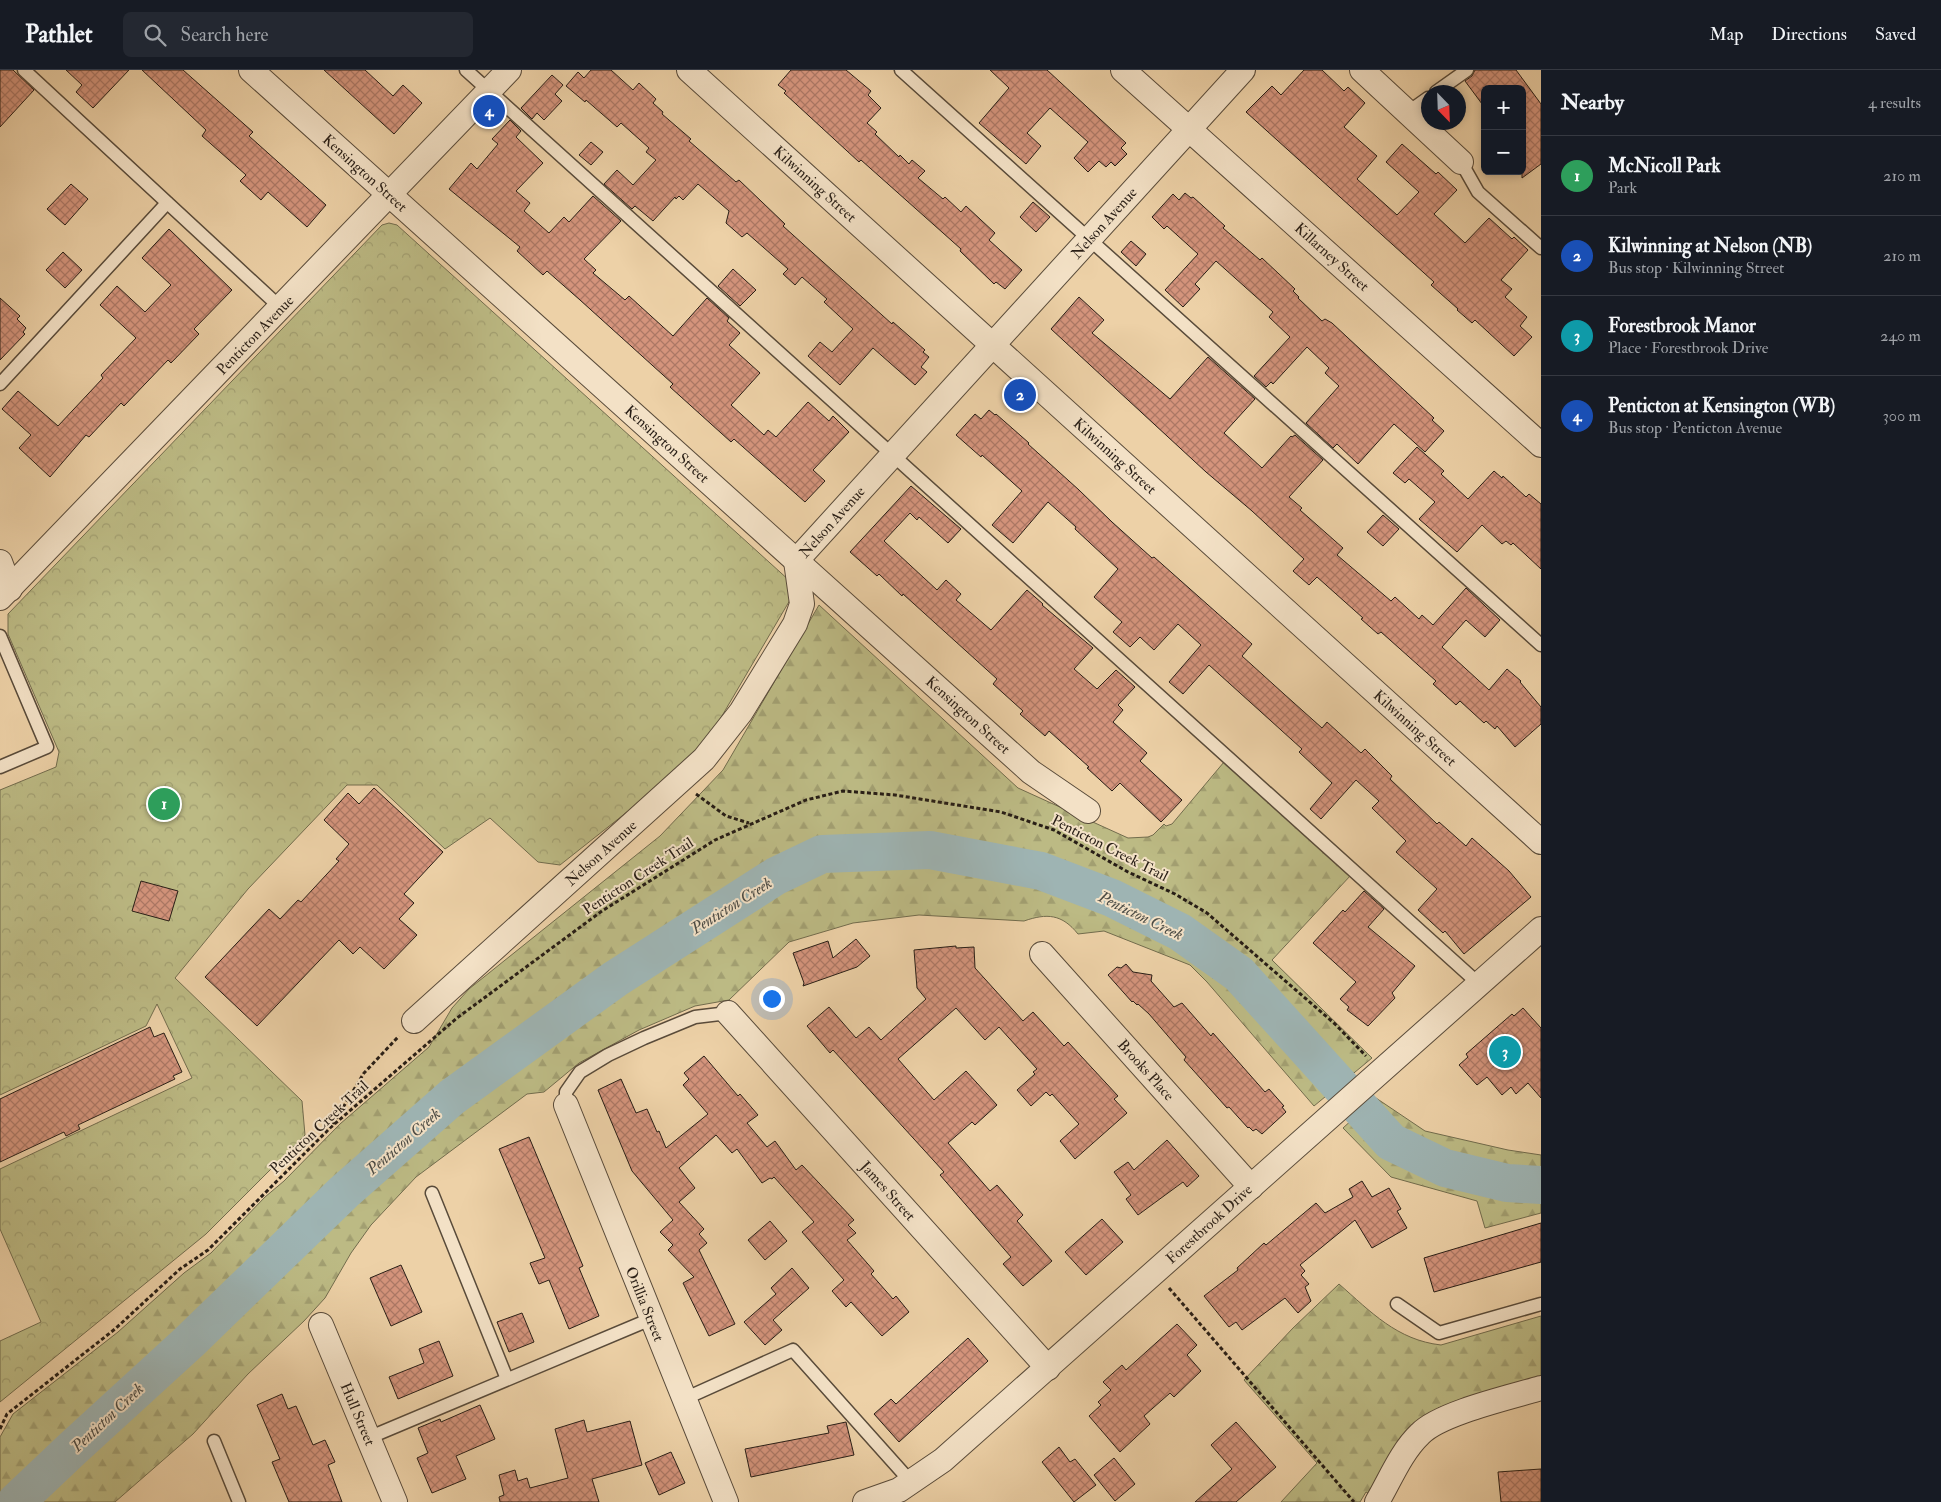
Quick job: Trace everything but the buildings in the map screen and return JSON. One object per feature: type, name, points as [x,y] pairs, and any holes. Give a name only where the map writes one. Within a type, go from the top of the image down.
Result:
[{"type":"street","name":"Kensington Street","points":[[251,70],[1031,772],[1088,811]]},
{"type":"street","name":"Penticton Avenue","points":[[5,594],[509,70]]},
{"type":"street","name":"Kilwinning Street","points":[[688,70],[1541,842]]},
{"type":"street","name":"Killarney Street","points":[[1123,70],[1541,445]]},
{"type":"street","name":"Nelson Avenue","points":[[414,1021],[704,759],[740,712],[795,624],[802,604],[796,561],[1243,70]]},
{"type":"street","points":[[1362,70],[1460,162]]},
{"type":"street","points":[[0,562],[5,594]]},
{"type":"street","name":"Forestbrook Drive","points":[[864,1502],[874,1500],[912,1482],[943,1460],[1541,929]]},
{"type":"street","name":"Brooks Place","points":[[1042,954],[1251,1187]]},
{"type":"street","name":"James Street","points":[[728,1013],[1048,1368]]},
{"type":"street","name":"Orillia Street","points":[[566,1105],[726,1502]]},
{"type":"street","name":"Hull Street","points":[[321,1326],[395,1502]]},
{"type":"street","points":[[1377,1502],[1406,1452],[1418,1435],[1426,1428],[1456,1415],[1541,1388]]},
{"type":"lane","points":[[24,70],[281,308]]},
{"type":"lane","points":[[466,70],[1479,984]]},
{"type":"lane","points":[[901,70],[1541,645]]},
{"type":"lane","points":[[1446,85],[1468,70]]},
{"type":"lane","points":[[1408,113],[1421,103]]},
{"type":"lane","points":[[1460,162],[1478,192],[1541,248]]},
{"type":"lane","points":[[0,384],[167,203]]},
{"type":"lane","points":[[0,636],[47,747],[0,767]]},
{"type":"lane","points":[[566,1105],[566,1092],[580,1072],[608,1055],[695,1017],[728,1013]]},
{"type":"lane","points":[[432,1193],[507,1379]]},
{"type":"lane","points":[[1397,1304],[1439,1332],[1541,1304]]},
{"type":"lane","points":[[368,1438],[651,1319]]},
{"type":"lane","points":[[684,1399],[793,1350],[912,1482]]},
{"type":"lane","points":[[214,1441],[239,1502]]},
{"type":"path","points":[[681,780],[698,796],[726,816],[750,824]]},
{"type":"path","name":"Penticton Creek Trail","points":[[0,1429],[8,1414],[115,1329],[180,1269],[208,1250],[331,1127],[457,1018],[602,911],[715,840],[806,800],[843,791],[896,795],[1001,812],[1054,830],[1128,872],[1176,894],[1207,913],[1335,1024],[1381,1071]]},
{"type":"path","points":[[331,1127],[364,1073],[414,1021]]},
{"type":"path","points":[[1155,1272],[1354,1502]]},
{"type":"green space","points":[[389,223],[397,225],[791,582],[790,600],[699,755],[560,865],[538,862],[490,818],[445,849],[377,785],[347,785],[248,889],[175,978],[302,1101],[305,1135],[206,1234],[0,1402],[0,1341],[41,1322],[0,1229],[0,1169],[192,1078],[157,1004],[146,1026],[0,1095],[0,790],[56,767],[59,752],[8,634],[8,614],[382,225]]},
{"type":"green space","points":[[819,605],[1018,788],[1128,838],[1148,837],[1153,835],[1164,824],[1166,826],[1172,824],[1224,762],[1351,875],[1272,960],[1372,1058],[1314,1106],[1207,982],[1190,965],[1104,931],[1078,934],[1066,922],[1054,917],[1032,918],[1024,921],[919,915],[853,923],[789,942],[729,1000],[695,1006],[639,1030],[579,1063],[544,1092],[527,1094],[416,1177],[371,1225],[351,1253],[325,1298],[304,1321],[248,1374],[193,1434],[115,1502],[0,1502],[0,1437],[13,1414],[118,1332],[184,1273],[211,1253],[340,1124],[429,1047],[452,1008],[469,989],[660,836],[723,770]]},
{"type":"green space","points":[[1376,1098],[1425,1131],[1508,1150],[1541,1155],[1541,1213],[1485,1228],[1477,1201],[1391,1177],[1343,1128]]},
{"type":"green space","points":[[1339,1284],[1385,1323],[1398,1331],[1425,1342],[1441,1345],[1541,1316],[1541,1377],[1438,1408],[1370,1494],[1366,1492],[1360,1502],[1281,1502],[1317,1463],[1244,1380],[1293,1328]]},
{"type":"waterway","name":"Penticton Creek","points":[[16,1502],[189,1342],[344,1192],[452,1097],[615,979],[776,876],[822,854],[930,850],[1041,871],[1112,898],[1180,932],[1239,974],[1391,1142],[1445,1168],[1507,1183],[1541,1185]]},
{"type":"place","name":"Penticton at Kensington (WB)","points":[[489,111]]},
{"type":"place","name":"Kilwinning at Nelson (NB)","points":[[1020,395]]},
{"type":"place","name":"McNicoll Park","points":[[164,804]]},
{"type":"place","name":"Forestbrook Manor","points":[[1505,1052]]}]
